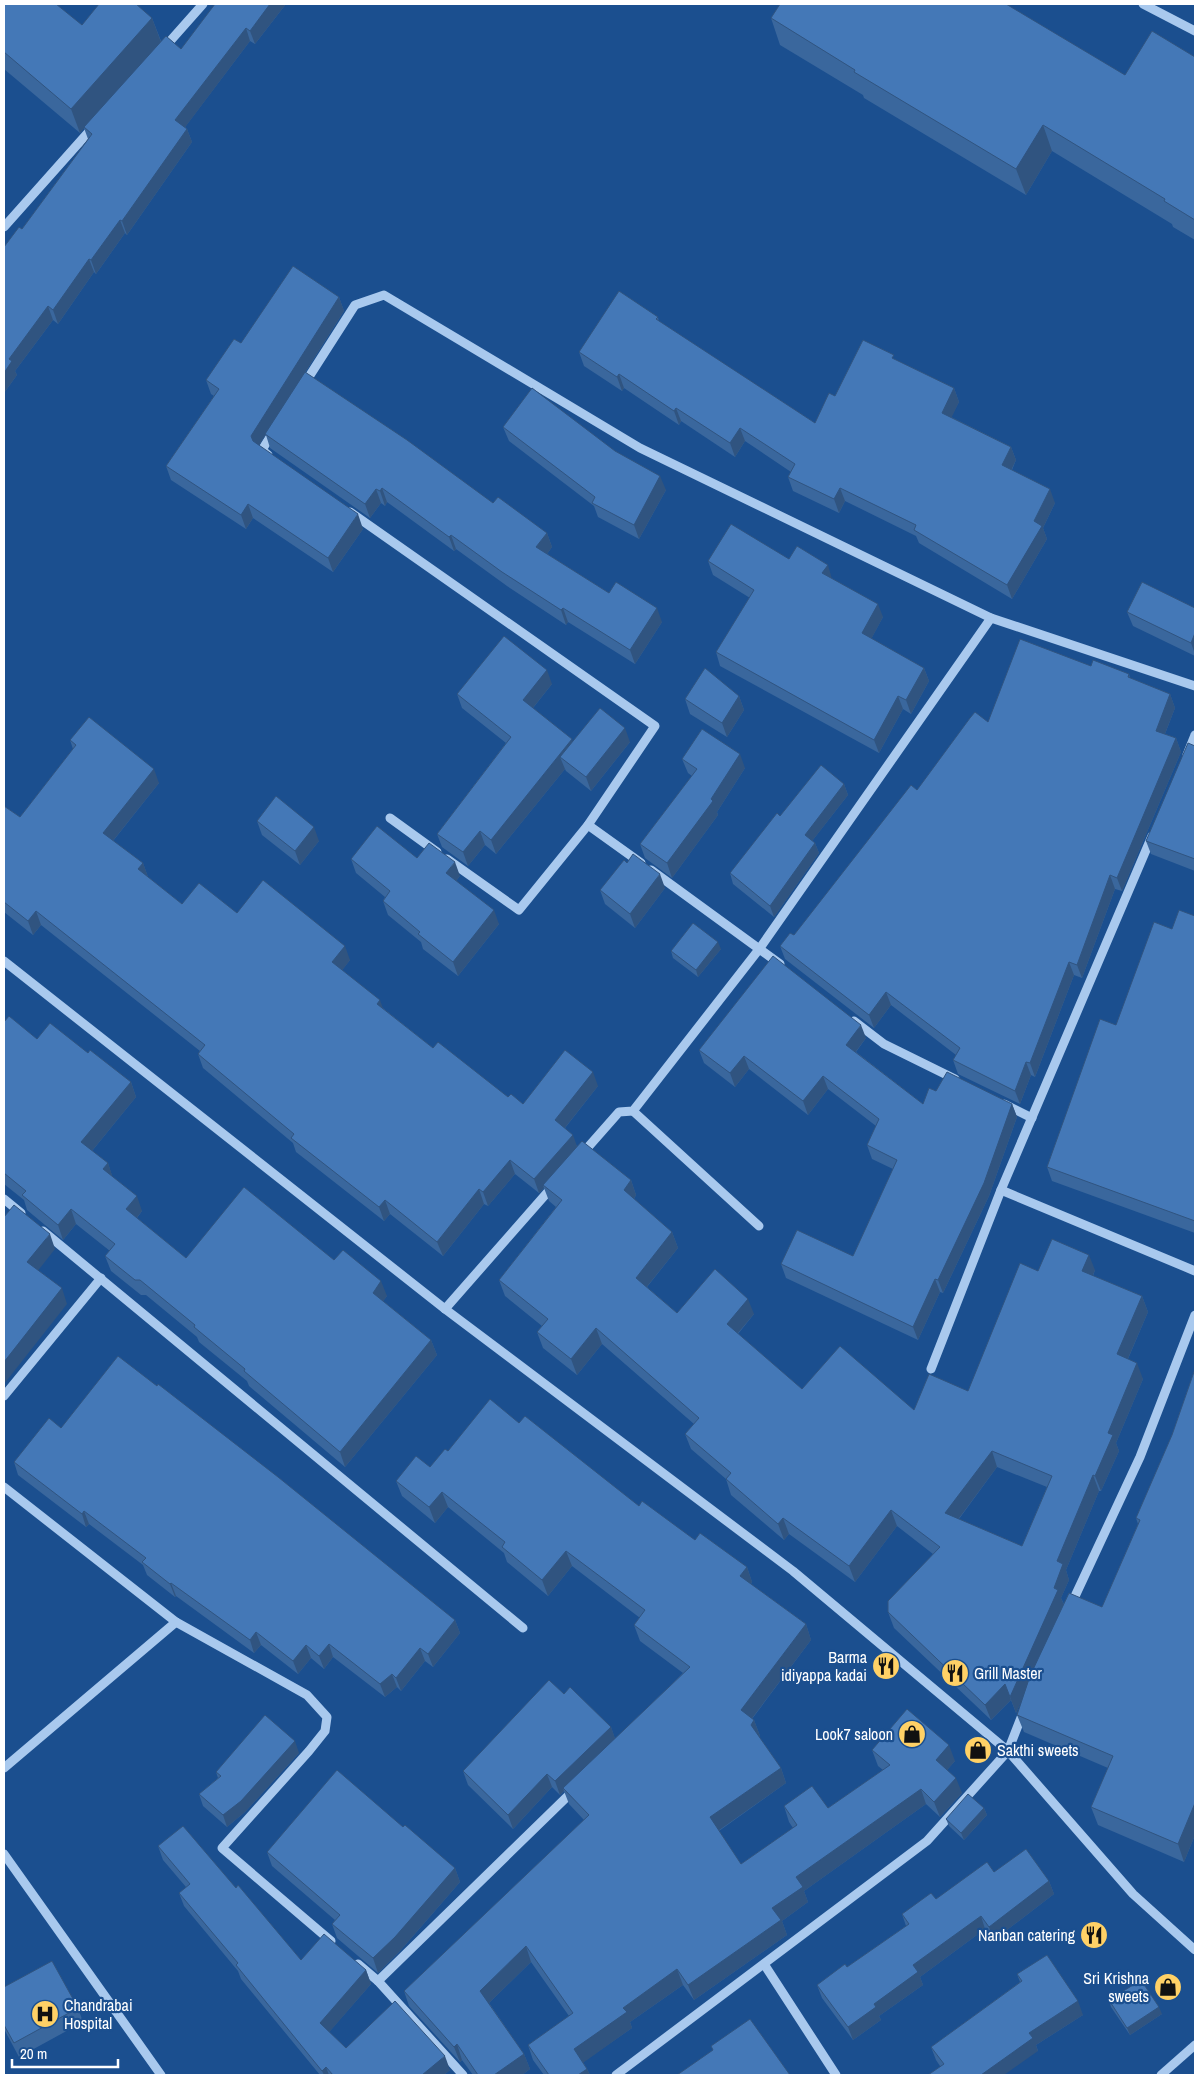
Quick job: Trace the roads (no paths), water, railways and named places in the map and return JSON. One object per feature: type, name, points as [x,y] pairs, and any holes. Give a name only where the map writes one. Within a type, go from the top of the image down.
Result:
[{"type":"street","points":[[157,56],[203,4]]},
{"type":"street","points":[[1143,4],[1195,31]]},
{"type":"street","points":[[4,227],[97,123]]},
{"type":"street","points":[[298,394],[355,305],[384,294],[640,448],[991,618],[1195,686]]},
{"type":"street","points":[[277,426],[262,450],[278,461]]},
{"type":"street","points":[[342,506],[655,726],[588,825],[519,910],[390,818]]},
{"type":"street","points":[[633,1111],[760,948],[991,618]]},
{"type":"street","points":[[1184,762],[1195,735]]},
{"type":"street","points":[[588,825],[791,972]]},
{"type":"street","points":[[931,1369],[1001,1190],[1156,826]]},
{"type":"street","points":[[4,960],[444,1309],[793,1571],[1008,1751],[1133,1894],[1195,1950]]},
{"type":"street","points":[[845,1014],[884,1044],[962,1083]]},
{"type":"street","points":[[997,1101],[1032,1118]]},
{"type":"street","points":[[574,1163],[619,1112],[633,1111],[758,1226]]},
{"type":"street","points":[[444,1309],[561,1178]]},
{"type":"street","points":[[1001,1190],[1195,1272]]},
{"type":"street","points":[[4,1199],[523,1628]]},
{"type":"street","points":[[4,1396],[101,1278]]},
{"type":"street","points":[[1065,1619],[1140,1458],[1195,1315]]},
{"type":"street","points":[[4,1488],[176,1622],[307,1696],[327,1717],[325,1731],[309,1751],[222,1848],[378,1981],[463,2075]]},
{"type":"street","points":[[4,1768],[176,1622]]},
{"type":"street","points":[[616,2075],[926,1841],[1008,1751],[1028,1699]]},
{"type":"street","points":[[378,1981],[586,1779]]},
{"type":"street","points":[[4,1854],[161,2075]]},
{"type":"street","points":[[764,1964],[836,2075]]},
{"type":"street","points":[[1160,2075],[1195,2045]]},
{"type":"place","name":"Barma idiyappa kadai","points":[[886,1666]]},
{"type":"place","name":"Grill Master","points":[[955,1673]]},
{"type":"place","name":"Look7 saloon","points":[[912,1734]]},
{"type":"place","name":"Sakthi sweets","points":[[978,1750]]},
{"type":"place","name":"Nanban catering","points":[[1094,1935]]},
{"type":"place","name":"Sri Krishna sweets","points":[[1168,1987]]},
{"type":"place","name":"Chandrabai Hospital","points":[[45,2014]]}]
